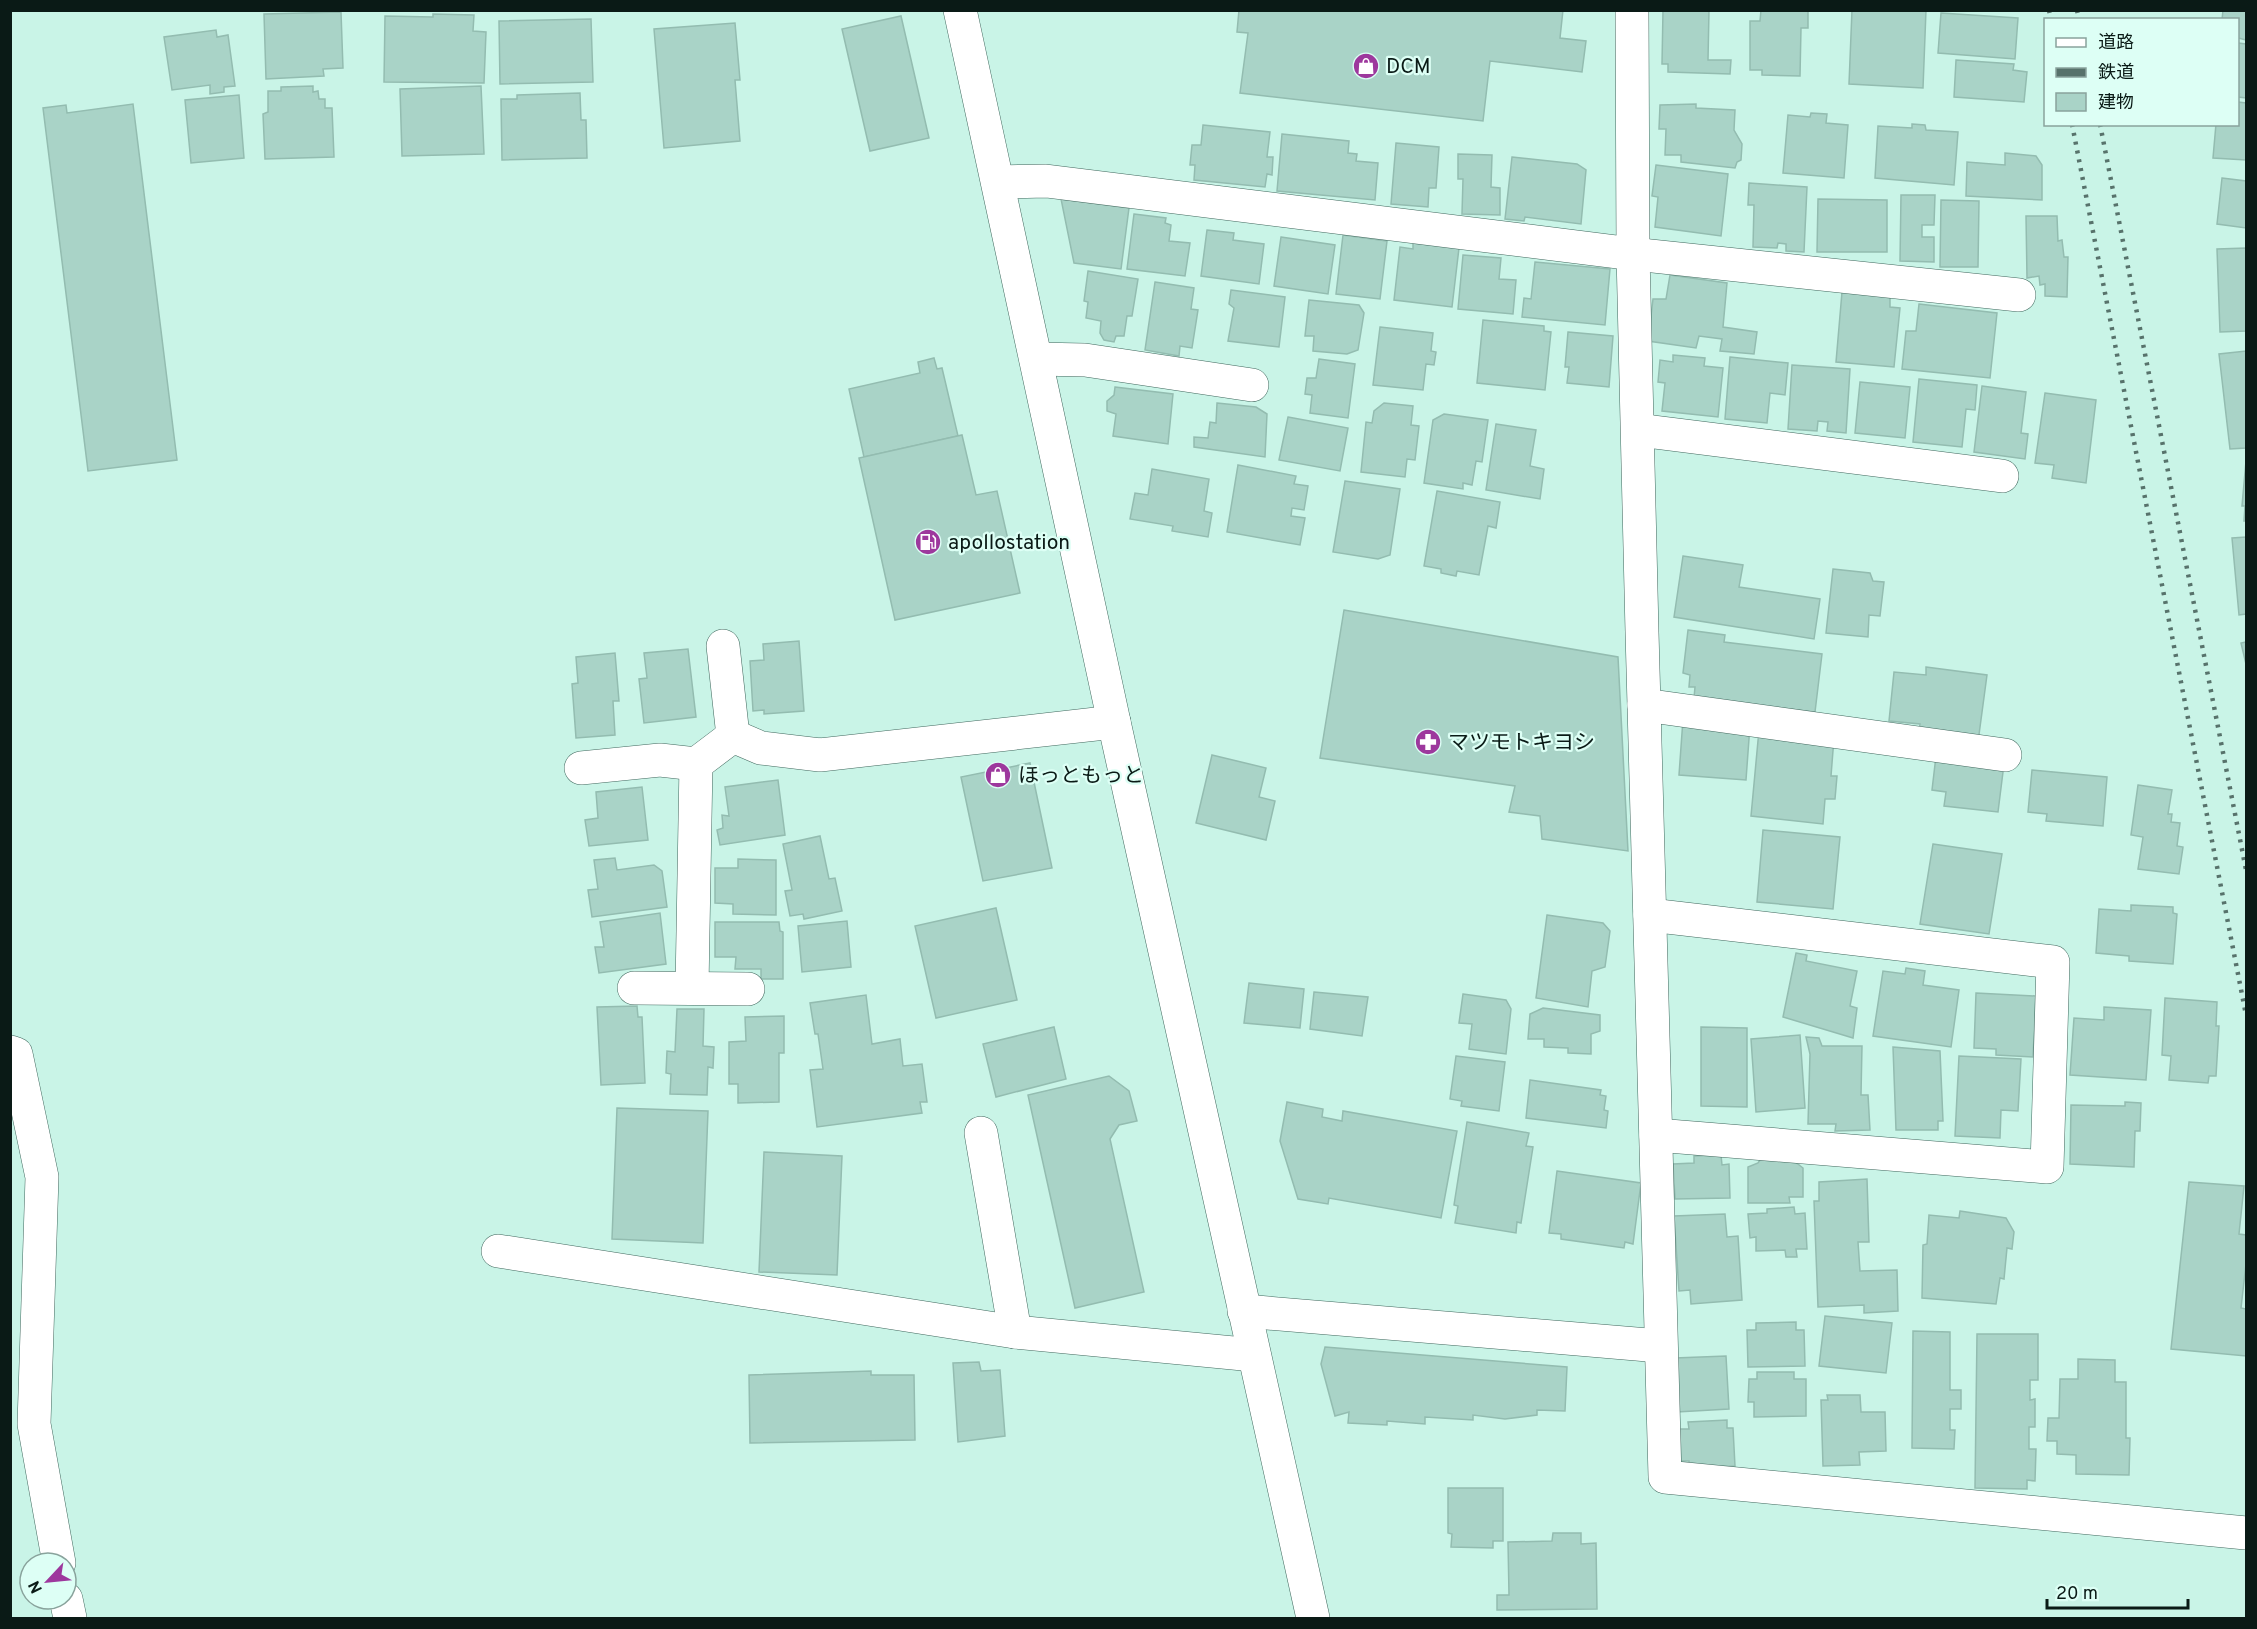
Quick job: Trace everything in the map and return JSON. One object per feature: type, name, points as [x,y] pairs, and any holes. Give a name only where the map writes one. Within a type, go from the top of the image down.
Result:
[{"type":"street","points":[[960,10],[1114,722],[1313,1618]]},
{"type":"street","points":[[1632,10],[1633,254],[1665,1477],[2247,1533]]},
{"type":"street","points":[[998,182],[1046,181],[1633,254],[2019,295]]},
{"type":"street","points":[[1036,360],[1085,360],[1252,385]]},
{"type":"street","points":[[1638,430],[2002,476]]},
{"type":"street","points":[[723,646],[733,736]]},
{"type":"street","points":[[1644,705],[2005,755]]},
{"type":"street","points":[[733,736],[761,748],[820,755],[1114,722]]},
{"type":"street","points":[[581,768],[660,760],[696,764],[733,736]]},
{"type":"street","points":[[692,987],[696,764]]},
{"type":"street","points":[[1650,915],[2054,962],[2047,1167],[1656,1135]]},
{"type":"street","points":[[634,988],[748,989]]},
{"type":"street","points":[[10,1052],[16,1054],[42,1177],[34,1424],[57,1551]]},
{"type":"street","points":[[981,1133],[1015,1332]]},
{"type":"street","points":[[498,1251],[1015,1332],[1254,1355]]},
{"type":"street","points":[[1244,1311],[1660,1346]]},
{"type":"building","name":"DCM","points":[[1239,10],[1563,10],[1560,38],[1586,41],[1582,72],[1490,61],[1483,121],[1240,93],[1248,33],[1237,32]]},
{"type":"building","points":[[1663,10],[1709,10],[1708,60],[1731,60],[1730,74],[1668,72],[1668,64],[1662,64]]},
{"type":"building","points":[[1761,10],[1808,10],[1808,28],[1801,28],[1800,76],[1762,75],[1762,70],[1750,70],[1750,21],[1760,21]]},
{"type":"building","points":[[1852,10],[1926,10],[1923,88],[1849,84]]},
{"type":"building","points":[[2223,10],[2246,10],[2246,40],[2239,38],[2239,18],[2222,18]]},
{"type":"building","points":[[341,12],[343,68],[323,69],[324,76],[266,79],[264,14]]},
{"type":"building","points":[[1941,13],[2018,18],[2015,59],[1938,53]]},
{"type":"building","points":[[433,14],[474,15],[473,31],[486,32],[484,83],[384,82],[385,16],[433,17]]},
{"type":"building","points":[[901,16],[929,138],[870,151],[842,29]]},
{"type":"building","points":[[591,19],[593,82],[500,84],[499,21]]},
{"type":"building","points":[[735,23],[740,80],[735,80],[740,141],[664,148],[654,29]]},
{"type":"building","points":[[216,30],[217,37],[228,35],[235,86],[224,87],[224,92],[210,94],[210,85],[172,90],[164,37]]},
{"type":"building","points":[[2239,43],[2246,44],[2246,98],[2239,97]]},
{"type":"building","points":[[1956,60],[2014,64],[2013,70],[2027,72],[2024,102],[1954,97]]},
{"type":"building","points":[[313,86],[313,92],[318,91],[319,99],[325,99],[325,108],[332,108],[334,157],[265,159],[263,114],[268,112],[268,91],[281,91],[281,87]]},
{"type":"building","points":[[481,86],[484,154],[402,156],[400,89]]},
{"type":"building","points":[[580,93],[581,120],[586,120],[587,158],[502,160],[501,99],[517,99],[517,95]]},
{"type":"building","points":[[239,95],[244,158],[191,163],[185,100]]},
{"type":"building","points":[[2239,102],[2246,103],[2246,160],[2213,158],[2216,126],[2239,126]]},
{"type":"building","points":[[133,104],[177,460],[88,471],[43,108],[66,105],[67,113]]},
{"type":"building","points":[[1696,104],[1696,108],[1735,110],[1734,130],[1742,144],[1741,160],[1737,162],[1735,168],[1681,162],[1681,155],[1665,155],[1666,129],[1659,129],[1660,105]]},
{"type":"building","points":[[1811,113],[1827,114],[1826,123],[1848,125],[1844,178],[1783,173],[1788,115],[1810,117]]},
{"type":"building","points":[[1912,124],[1925,125],[1926,130],[1958,132],[1954,185],[1875,178],[1878,126],[1912,128]]},
{"type":"building","points":[[1203,125],[1270,132],[1267,157],[1273,157],[1272,175],[1267,174],[1265,187],[1194,180],[1195,165],[1190,165],[1192,145],[1201,145]]},
{"type":"building","points":[[1282,134],[1349,141],[1348,153],[1357,154],[1356,161],[1378,163],[1375,200],[1277,191]]},
{"type":"building","points":[[1396,143],[1439,147],[1436,188],[1429,188],[1428,207],[1391,204]]},
{"type":"building","points":[[2005,153],[2036,156],[2042,165],[2042,200],[1966,196],[1967,162],[2005,165]]},
{"type":"building","points":[[1458,154],[1492,155],[1491,187],[1500,188],[1500,215],[1462,214],[1463,179],[1458,179]]},
{"type":"building","points":[[1512,157],[1577,164],[1586,170],[1581,224],[1525,217],[1524,221],[1505,219]]},
{"type":"building","points":[[1656,165],[1728,174],[1721,236],[1655,227],[1658,197],[1652,196]]},
{"type":"building","points":[[2222,178],[2246,181],[2246,228],[2217,224]]},
{"type":"building","points":[[1749,183],[1807,187],[1804,252],[1786,251],[1786,244],[1778,243],[1777,248],[1753,247],[1754,205],[1748,205]]},
{"type":"building","points":[[1901,195],[1935,195],[1934,225],[1922,225],[1922,237],[1934,237],[1934,262],[1900,261]]},
{"type":"building","points":[[1061,199],[1129,208],[1121,269],[1074,263]]},
{"type":"building","points":[[1818,199],[1887,200],[1887,252],[1817,252]]},
{"type":"building","points":[[1941,200],[1979,201],[1978,267],[1940,267]]},
{"type":"building","points":[[1134,214],[1166,218],[1165,223],[1171,225],[1169,241],[1190,243],[1185,276],[1127,269]]},
{"type":"building","points":[[2026,216],[2057,216],[2058,241],[2062,240],[2064,257],[2068,257],[2067,297],[2045,296],[2045,284],[2040,285],[2039,276],[2027,278]]},
{"type":"building","points":[[1207,230],[1234,233],[1233,240],[1264,244],[1259,284],[1201,276]]},
{"type":"building","points":[[1343,235],[1387,241],[1380,299],[1336,294]]},
{"type":"building","points":[[1281,237],[1335,245],[1328,294],[1274,286]]},
{"type":"building","points":[[1413,243],[1459,248],[1452,307],[1394,300],[1400,247],[1413,249]]},
{"type":"building","points":[[2246,248],[2246,331],[2220,332],[2217,249]]},
{"type":"building","points":[[1463,255],[1501,258],[1499,279],[1516,280],[1513,314],[1458,309]]},
{"type":"building","points":[[1535,262],[1610,269],[1605,325],[1522,317],[1524,298],[1531,299]]},
{"type":"building","points":[[1088,271],[1138,279],[1132,316],[1127,316],[1124,336],[1116,336],[1114,342],[1104,340],[1100,333],[1101,321],[1086,318],[1088,302],[1084,301]]},
{"type":"building","points":[[1670,275],[1727,283],[1723,327],[1757,332],[1754,354],[1720,351],[1722,339],[1699,336],[1696,348],[1648,341],[1653,299],[1666,299]]},
{"type":"building","points":[[1155,282],[1194,288],[1191,309],[1198,310],[1192,348],[1180,346],[1179,356],[1145,350]]},
{"type":"building","points":[[1231,290],[1285,297],[1279,347],[1228,341],[1234,308],[1229,304]]},
{"type":"building","points":[[1842,292],[1890,296],[1890,307],[1900,308],[1894,367],[1836,362]]},
{"type":"building","points":[[1309,300],[1359,305],[1364,313],[1358,350],[1347,354],[1313,351],[1314,336],[1305,336]]},
{"type":"building","points":[[1919,304],[1997,313],[1990,378],[1902,369],[1906,331],[1916,331]]},
{"type":"building","points":[[1483,320],[1544,326],[1544,331],[1551,332],[1545,390],[1477,383]]},
{"type":"building","points":[[1380,327],[1433,333],[1431,351],[1436,352],[1434,365],[1426,364],[1423,390],[1373,385]]},
{"type":"building","points":[[1568,332],[1613,336],[1609,387],[1567,383],[1569,367],[1565,367]]},
{"type":"building","points":[[2246,351],[2246,448],[2230,449],[2219,354]]},
{"type":"building","points":[[1673,355],[1705,358],[1704,366],[1723,368],[1718,417],[1662,411],[1665,383],[1658,382],[1660,360],[1673,362]]},
{"type":"building","points":[[1730,357],[1788,363],[1785,395],[1770,393],[1767,423],[1725,419]]},
{"type":"building","points":[[934,358],[937,369],[942,368],[958,436],[864,457],[849,389],[920,373],[918,362]]},
{"type":"building","points":[[1319,359],[1355,364],[1348,418],[1310,413],[1312,395],[1305,394],[1307,378],[1316,378]]},
{"type":"building","points":[[1792,365],[1850,369],[1846,433],[1827,431],[1828,422],[1818,421],[1817,431],[1788,429]]},
{"type":"building","points":[[1919,379],[1977,385],[1975,410],[1966,409],[1962,447],[1913,442]]},
{"type":"building","points":[[1860,382],[1910,387],[1905,438],[1855,433]]},
{"type":"building","points":[[1982,386],[2026,392],[2021,433],[2028,434],[2025,459],[1974,452]]},
{"type":"building","points":[[1115,387],[1173,394],[1168,444],[1113,436],[1116,414],[1107,411],[1107,401],[1114,395]]},
{"type":"building","points":[[2045,393],[2096,400],[2086,483],[2052,478],[2054,465],[2035,463]]},
{"type":"building","points":[[1217,403],[1256,407],[1267,414],[1265,457],[1194,447],[1194,437],[1208,438],[1210,422],[1216,423]]},
{"type":"building","points":[[1384,403],[1413,406],[1411,425],[1419,426],[1415,460],[1407,459],[1405,477],[1361,472],[1366,422],[1372,423],[1374,411]]},
{"type":"building","points":[[1444,414],[1488,420],[1482,462],[1476,461],[1472,485],[1463,483],[1463,489],[1424,483],[1433,420]]},
{"type":"building","points":[[1288,417],[1348,428],[1340,471],[1279,460]]},
{"type":"building","points":[[1496,424],[1536,430],[1530,466],[1544,469],[1540,499],[1486,490]]},
{"type":"building","points":[[962,435],[976,495],[997,491],[1020,593],[895,620],[859,458]]},
{"type":"building","points":[[2246,461],[2246,521],[2244,521],[2245,506],[2242,506]]},
{"type":"building","points":[[1238,465],[1296,476],[1294,484],[1308,486],[1304,510],[1292,508],[1291,516],[1305,518],[1300,545],[1227,532]]},
{"type":"building","points":[[1152,469],[1209,479],[1204,511],[1212,513],[1208,537],[1172,531],[1173,526],[1130,519],[1135,493],[1148,495]]},
{"type":"building","points":[[1345,481],[1400,489],[1390,555],[1378,559],[1333,552]]},
{"type":"building","points":[[1437,491],[1500,502],[1496,528],[1488,526],[1479,575],[1457,571],[1456,576],[1441,573],[1441,569],[1424,566]]},
{"type":"building","points":[[2246,537],[2246,614],[2239,615],[2232,538]]},
{"type":"building","points":[[1683,556],[1743,565],[1739,587],[1820,599],[1814,639],[1674,617]]},
{"type":"building","points":[[1833,569],[1870,573],[1873,581],[1884,582],[1880,616],[1869,615],[1868,637],[1826,633]]},
{"type":"building","points":[[1344,610],[1618,657],[1628,851],[1542,839],[1540,816],[1509,812],[1515,786],[1320,758]]},
{"type":"building","points":[[1688,630],[1725,635],[1724,642],[1822,654],[1815,712],[1694,698],[1695,687],[1689,687],[1690,675],[1683,673]]},
{"type":"building","points":[[799,641],[804,711],[764,714],[764,710],[753,711],[750,661],[764,660],[763,644]]},
{"type":"building","points":[[2246,642],[2246,664],[2241,643]]},
{"type":"building","points":[[688,649],[696,717],[644,723],[639,679],[647,678],[644,653]]},
{"type":"building","points":[[615,653],[619,701],[613,701],[615,735],[576,738],[572,684],[578,683],[576,657]]},
{"type":"building","points":[[1926,667],[1987,675],[1978,742],[1919,730],[1920,724],[1889,721],[1894,672],[1926,675]]},
{"type":"building","points":[[1683,719],[1750,725],[1746,780],[1679,775]]},
{"type":"building","points":[[1759,730],[1834,738],[1831,776],[1837,776],[1835,799],[1825,799],[1823,824],[1751,816]]},
{"type":"building","points":[[1212,755],[1266,768],[1259,797],[1275,801],[1266,840],[1196,823]]},
{"type":"building","points":[[1936,756],[2004,764],[1998,812],[1944,806],[1946,792],[1932,790]]},
{"type":"building","points":[[1030,763],[1052,868],[983,881],[961,777]]},
{"type":"building","points":[[2032,770],[2107,777],[2103,826],[2046,821],[2047,814],[2028,812]]},
{"type":"building","points":[[778,780],[785,835],[720,845],[717,830],[723,828],[722,815],[729,816],[725,787]]},
{"type":"building","points":[[2138,785],[2172,790],[2168,814],[2172,814],[2171,822],[2180,823],[2177,846],[2183,847],[2179,874],[2138,869],[2143,837],[2131,835]]},
{"type":"building","points":[[642,787],[648,840],[589,846],[585,820],[598,818],[596,792]]},
{"type":"building","points":[[1763,830],[1840,837],[1833,909],[1757,902]]},
{"type":"building","points":[[820,836],[829,879],[835,878],[842,911],[804,919],[803,914],[790,916],[785,891],[792,890],[783,844]]},
{"type":"building","points":[[1933,844],[2002,854],[1989,934],[1920,924]]},
{"type":"building","points":[[615,858],[617,870],[654,865],[662,871],[667,907],[592,917],[588,890],[598,889],[594,860]]},
{"type":"building","points":[[738,859],[776,860],[776,915],[733,914],[733,904],[715,903],[715,868],[738,868]]},
{"type":"building","points":[[2131,905],[2173,907],[2173,913],[2177,914],[2173,964],[2129,961],[2129,956],[2096,953],[2099,909],[2131,911]]},
{"type":"building","points":[[996,908],[1017,1000],[936,1018],[915,926]]},
{"type":"building","points":[[660,913],[666,964],[599,973],[595,947],[604,947],[600,922]]},
{"type":"building","points":[[1547,915],[1603,923],[1610,931],[1605,967],[1592,971],[1588,1007],[1536,998]]},
{"type":"building","points":[[847,921],[851,967],[802,972],[798,926]]},
{"type":"building","points":[[715,922],[779,922],[780,931],[783,932],[783,979],[761,979],[761,969],[735,969],[736,957],[715,957]]},
{"type":"building","points":[[1796,953],[1807,955],[1806,961],[1857,971],[1850,1006],[1857,1008],[1853,1038],[1783,1017]]},
{"type":"building","points":[[1906,968],[1925,971],[1923,985],[1959,990],[1951,1047],[1873,1036],[1883,971],[1905,974]]},
{"type":"building","points":[[1249,983],[1304,989],[1300,1028],[1244,1023]]},
{"type":"building","points":[[1314,992],[1368,997],[1362,1036],[1310,1029]]},
{"type":"building","points":[[1976,993],[2036,996],[2033,1057],[1996,1055],[1996,1049],[1974,1048]]},
{"type":"building","points":[[1463,994],[1506,1000],[1511,1009],[1506,1054],[1469,1049],[1472,1024],[1459,1023]]},
{"type":"building","points":[[866,995],[872,1044],[900,1039],[903,1066],[922,1064],[927,1102],[920,1102],[922,1113],[817,1127],[810,1070],[823,1069],[818,1034],[815,1034],[810,1003]]},
{"type":"building","points":[[2165,998],[2217,1002],[2216,1026],[2219,1026],[2216,1076],[2209,1076],[2208,1083],[2169,1080],[2171,1056],[2162,1055]]},
{"type":"building","points":[[637,1006],[638,1017],[642,1017],[645,1083],[601,1085],[597,1007]]},
{"type":"building","points":[[2104,1007],[2151,1010],[2146,1080],[2070,1075],[2074,1018],[2104,1020]]},
{"type":"building","points":[[1543,1008],[1600,1015],[1600,1031],[1591,1034],[1591,1054],[1568,1053],[1568,1048],[1544,1047],[1544,1039],[1528,1039],[1530,1014]]},
{"type":"building","points":[[677,1009],[704,1009],[703,1046],[714,1047],[713,1068],[708,1067],[707,1095],[670,1094],[671,1074],[666,1073],[667,1051],[675,1052]]},
{"type":"building","points":[[784,1016],[784,1053],[779,1053],[779,1102],[738,1103],[738,1084],[729,1084],[729,1042],[746,1041],[745,1017]]},
{"type":"building","points":[[1054,1027],[1066,1079],[996,1097],[983,1044]]},
{"type":"building","points":[[1701,1027],[1747,1028],[1747,1107],[1701,1106]]},
{"type":"building","points":[[1800,1035],[1805,1108],[1756,1112],[1751,1039]]},
{"type":"building","points":[[1806,1037],[1819,1038],[1822,1046],[1862,1046],[1861,1095],[1868,1095],[1870,1130],[1835,1131],[1836,1124],[1808,1124],[1810,1054]]},
{"type":"building","points":[[1893,1047],[1940,1051],[1943,1121],[1938,1121],[1938,1130],[1896,1130]]},
{"type":"building","points":[[1456,1056],[1505,1062],[1499,1111],[1461,1106],[1462,1101],[1450,1099]]},
{"type":"building","points":[[1959,1056],[2021,1059],[2018,1111],[2001,1110],[2000,1138],[1955,1136]]},
{"type":"building","points":[[1109,1076],[1129,1091],[1137,1121],[1119,1125],[1110,1139],[1144,1292],[1075,1308],[1028,1095]]},
{"type":"building","points":[[1530,1080],[1601,1090],[1600,1095],[1606,1096],[1604,1110],[1608,1111],[1606,1128],[1526,1118]]},
{"type":"building","points":[[1287,1102],[1323,1109],[1322,1117],[1342,1121],[1343,1111],[1457,1131],[1441,1218],[1329,1198],[1328,1204],[1298,1199],[1280,1141]]},
{"type":"building","points":[[2125,1102],[2141,1103],[2140,1131],[2135,1131],[2134,1167],[2070,1164],[2071,1105],[2125,1106]]},
{"type":"building","points":[[617,1108],[708,1111],[703,1243],[612,1239]]},
{"type":"building","points":[[1467,1122],[1529,1133],[1526,1146],[1533,1147],[1521,1223],[1517,1222],[1516,1233],[1455,1223],[1458,1206],[1454,1205]]},
{"type":"building","points":[[764,1152],[842,1156],[837,1275],[759,1272]]},
{"type":"building","points":[[1721,1155],[1722,1165],[1729,1164],[1730,1198],[1675,1199],[1673,1164],[1694,1163],[1694,1156]]},
{"type":"building","points":[[1760,1160],[1794,1161],[1803,1168],[1803,1197],[1789,1197],[1790,1203],[1748,1203],[1748,1167]]},
{"type":"building","points":[[1557,1171],[1641,1183],[1633,1244],[1625,1242],[1624,1248],[1561,1239],[1561,1234],[1549,1233]]},
{"type":"building","points":[[1867,1179],[1869,1242],[1858,1242],[1860,1271],[1897,1270],[1898,1311],[1864,1313],[1864,1305],[1818,1307],[1814,1201],[1819,1201],[1819,1182]]},
{"type":"building","points":[[2189,1182],[2244,1186],[2239,1234],[2246,1235],[2246,1264],[2241,1308],[2246,1309],[2246,1356],[2171,1349]]},
{"type":"building","points":[[1794,1207],[1795,1214],[1805,1213],[1807,1249],[1796,1249],[1797,1257],[1786,1257],[1785,1250],[1756,1251],[1756,1237],[1750,1238],[1748,1214],[1767,1213],[1767,1209]]},
{"type":"building","points":[[1960,1211],[2006,1218],[2014,1232],[2012,1249],[2007,1248],[2004,1279],[2000,1278],[1996,1304],[1922,1298],[1923,1245],[1927,1244],[1929,1215],[1959,1218]]},
{"type":"building","points":[[1725,1214],[1727,1237],[1738,1236],[1742,1300],[1691,1304],[1690,1290],[1679,1291],[1674,1216]]},
{"type":"building","points":[[1825,1316],[1892,1323],[1886,1373],[1819,1366]]},
{"type":"building","points":[[1796,1322],[1796,1330],[1804,1330],[1805,1366],[1748,1367],[1747,1330],[1756,1330],[1756,1323]]},
{"type":"building","points":[[1913,1331],[1950,1332],[1950,1390],[1961,1390],[1961,1409],[1950,1409],[1950,1430],[1955,1430],[1954,1449],[1912,1448]]},
{"type":"building","points":[[1977,1334],[2038,1334],[2038,1380],[2030,1380],[2030,1400],[2035,1399],[2035,1427],[2029,1427],[2029,1449],[2036,1449],[2035,1481],[2027,1480],[2027,1489],[1975,1488]]},
{"type":"building","points":[[1325,1347],[1567,1367],[1565,1411],[1537,1410],[1537,1415],[1505,1419],[1473,1415],[1473,1420],[1425,1417],[1425,1424],[1387,1421],[1387,1425],[1348,1423],[1349,1412],[1335,1416],[1321,1364]]},
{"type":"building","points":[[1726,1356],[1729,1409],[1677,1412],[1675,1358]]},
{"type":"building","points":[[2078,1359],[2115,1360],[2115,1382],[2126,1382],[2126,1438],[2130,1438],[2129,1475],[2076,1474],[2076,1455],[2057,1454],[2057,1441],[2047,1441],[2048,1418],[2059,1418],[2060,1379],[2078,1379]]},
{"type":"building","points":[[979,1362],[981,1371],[1000,1370],[1005,1436],[958,1442],[953,1363]]},
{"type":"building","points":[[871,1371],[871,1375],[914,1375],[915,1440],[750,1443],[749,1375]]},
{"type":"building","points":[[1757,1372],[1794,1372],[1794,1379],[1806,1379],[1806,1416],[1754,1417],[1754,1402],[1748,1402],[1749,1379],[1757,1379]]},
{"type":"building","points":[[1827,1395],[1860,1395],[1861,1412],[1885,1412],[1886,1451],[1859,1452],[1860,1465],[1823,1466],[1821,1400],[1828,1400]]},
{"type":"building","points":[[1727,1420],[1727,1428],[1733,1428],[1735,1466],[1689,1468],[1689,1461],[1679,1461],[1677,1429],[1689,1429],[1688,1422]]},
{"type":"building","points":[[1448,1488],[1503,1488],[1503,1541],[1493,1541],[1493,1548],[1451,1547],[1452,1534],[1448,1533]]},
{"type":"building","points":[[1553,1533],[1581,1533],[1581,1544],[1596,1543],[1597,1609],[1497,1610],[1497,1595],[1509,1595],[1508,1542],[1552,1541]]},
{"type":"railway","points":[[2049,10],[2051,18]]},
{"type":"railway","points":[[2077,10],[2079,18]]},
{"type":"railway","points":[[2072,126],[2246,1015]]},
{"type":"railway","points":[[2100,126],[2246,870]]},
{"type":"place","name":"DCM","points":[[1366,66]]},
{"type":"place","name":"apollostation","points":[[928,542]]},
{"type":"place","name":"マツモトキヨシ","points":[[1428,742]]},
{"type":"place","name":"ほっともっと","points":[[998,775]]}]
